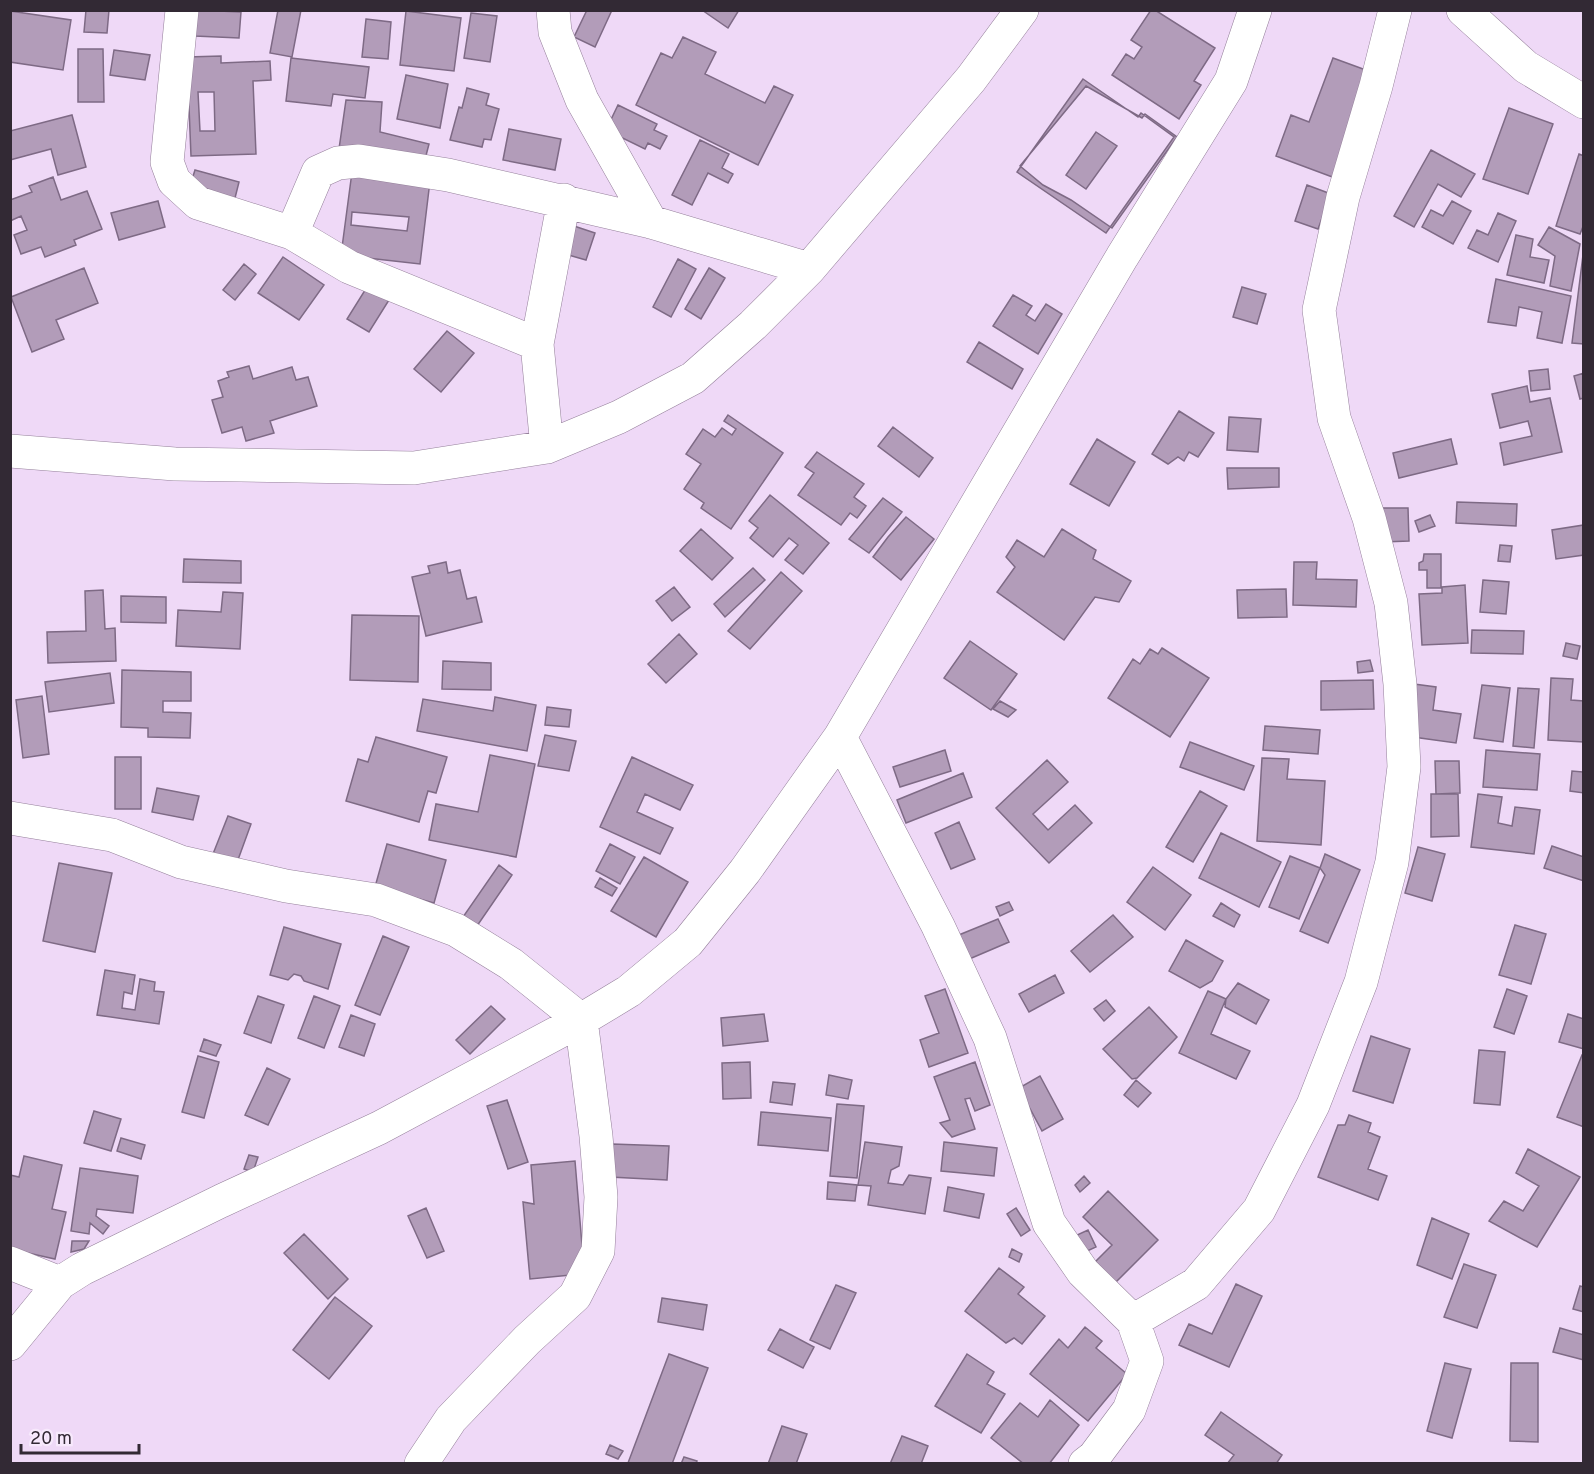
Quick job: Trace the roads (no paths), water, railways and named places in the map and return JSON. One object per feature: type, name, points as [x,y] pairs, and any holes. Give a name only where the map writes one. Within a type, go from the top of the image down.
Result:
[{"type":"street","points":[[182,10],[167,162],[174,181],[198,203],[292,233],[349,267],[537,344]]},
{"type":"street","points":[[553,10],[555,32],[582,100],[651,222]]},
{"type":"street","points":[[10,451],[175,464],[414,468],[547,447],[619,417],[693,378],[753,325],[810,269],[970,79],[1022,10]]},
{"type":"street","points":[[10,1344],[60,1283],[82,1269],[221,1201],[379,1128],[581,1020],[628,991],[687,942],[745,871],[840,737],[1116,267],[1231,81],[1255,10]]},
{"type":"street","points":[[1133,1322],[1196,1284],[1259,1210],[1313,1105],[1361,982],[1392,862],[1404,767],[1400,684],[1391,603],[1369,518],[1334,418],[1320,310],[1343,197],[1376,86],[1395,10]]},
{"type":"street","points":[[1463,10],[1526,67],[1584,102]]},
{"type":"street","points":[[292,233],[318,172],[338,163],[359,161],[448,175],[564,200],[651,222],[810,269]]},
{"type":"street","points":[[547,447],[537,344],[564,200]]},
{"type":"street","points":[[840,737],[938,926],[990,1038],[1049,1223],[1083,1272],[1133,1322],[1147,1361],[1129,1410],[1094,1456],[1085,1464]]},
{"type":"street","points":[[10,799],[11,818],[112,835],[181,862],[286,886],[376,900],[456,930],[511,964],[581,1020],[602,1197],[598,1251],[575,1296],[527,1340],[451,1419],[421,1464]]},
{"type":"street","points":[[10,1263],[60,1283]]}]
